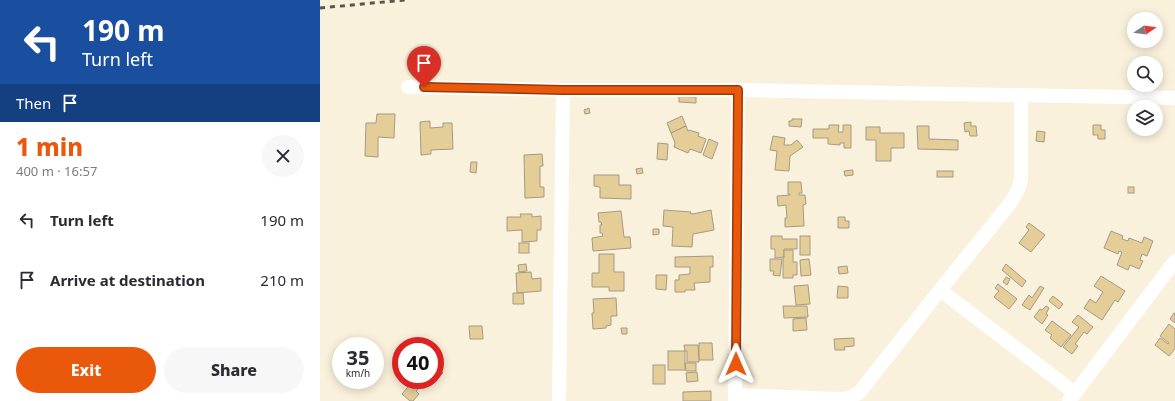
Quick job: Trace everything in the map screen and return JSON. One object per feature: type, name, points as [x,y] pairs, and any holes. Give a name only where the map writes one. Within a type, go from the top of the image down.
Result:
[{"type":"street","points":[[408,87],[563,90],[738,90],[1175,98]]},
{"type":"street","points":[[559,401],[563,90]]},
{"type":"street","points":[[738,90],[735,398],[842,399],[859,393],[1017,194],[1021,179],[1022,95]]},
{"type":"street","points":[[940,290],[1072,397],[1175,261]]},
{"type":"building","points":[[679,96],[696,97],[696,103],[679,102]]},
{"type":"building","points":[[589,108],[590,113],[585,114],[584,110]]},
{"type":"building","points":[[377,114],[395,114],[394,138],[378,137],[378,157],[365,156],[366,123],[376,123]]},
{"type":"building","points":[[682,116],[686,126],[671,133],[667,123]]},
{"type":"building","points":[[792,119],[802,119],[801,127],[789,126],[789,121],[792,121]]},
{"type":"building","points":[[430,121],[430,128],[443,127],[443,123],[452,123],[453,149],[431,150],[431,154],[421,155],[420,122]]},
{"type":"building","points":[[971,122],[971,126],[976,126],[977,136],[970,136],[969,131],[965,132],[964,123]]},
{"type":"building","points":[[829,125],[839,125],[838,132],[843,132],[843,125],[851,125],[851,148],[844,148],[844,143],[840,143],[840,145],[828,144],[828,138],[813,138],[813,129],[829,129]]},
{"type":"building","points":[[1093,125],[1101,125],[1101,130],[1105,130],[1105,139],[1098,139],[1098,135],[1093,135]]},
{"type":"building","points":[[686,126],[688,131],[699,133],[698,136],[706,139],[701,153],[690,149],[688,153],[674,147],[675,143],[671,133]]},
{"type":"building","points":[[917,126],[929,126],[929,139],[958,140],[958,150],[918,149]]},
{"type":"building","points":[[866,127],[880,127],[880,133],[904,133],[904,148],[891,148],[891,161],[876,161],[876,140],[866,140]]},
{"type":"building","points":[[1037,131],[1045,132],[1044,142],[1036,141]]},
{"type":"building","points":[[773,136],[785,138],[784,145],[791,145],[797,140],[803,147],[790,156],[789,171],[775,170],[777,151],[770,150]]},
{"type":"building","points":[[709,139],[718,143],[712,159],[703,155]]},
{"type":"building","points":[[658,143],[668,144],[667,160],[657,159]]},
{"type":"building","points":[[542,154],[543,166],[540,166],[540,187],[544,187],[544,197],[525,198],[524,155]]},
{"type":"building","points":[[471,162],[477,162],[476,173],[470,172]]},
{"type":"building","points":[[642,168],[643,173],[637,174],[636,169]]},
{"type":"building","points":[[853,170],[853,175],[845,176],[844,171]]},
{"type":"building","points":[[937,171],[953,171],[953,177],[937,177]]},
{"type":"building","points":[[594,175],[619,175],[619,185],[631,185],[631,199],[600,198],[600,187],[594,186]]},
{"type":"building","points":[[788,182],[801,182],[802,193],[799,193],[799,195],[805,195],[806,204],[803,205],[804,226],[785,227],[785,218],[787,218],[786,205],[778,206],[777,196],[790,195],[788,194]]},
{"type":"building","points":[[1128,187],[1134,187],[1134,193],[1128,193]]},
{"type":"building","points":[[664,210],[691,212],[690,213],[693,214],[711,210],[714,230],[693,234],[692,247],[672,246],[673,227],[663,226]]},
{"type":"building","points":[[621,211],[624,237],[630,237],[631,248],[593,251],[592,238],[603,236],[602,233],[600,233],[600,225],[602,225],[601,222],[599,222],[598,213]]},
{"type":"building","points":[[520,214],[532,214],[532,217],[541,216],[541,230],[537,230],[537,241],[522,242],[522,230],[507,231],[507,217],[521,217]]},
{"type":"building","points":[[838,217],[845,217],[845,221],[849,221],[849,228],[838,228]]},
{"type":"building","points":[[1029,223],[1045,235],[1031,252],[1019,243],[1029,230],[1026,227]]},
{"type":"building","points":[[653,229],[659,229],[659,234],[653,235]]},
{"type":"building","points":[[1111,231],[1123,236],[1122,239],[1128,241],[1129,238],[1142,243],[1144,237],[1153,241],[1147,256],[1142,254],[1140,260],[1143,261],[1139,269],[1130,265],[1128,270],[1117,265],[1122,252],[1119,251],[1118,254],[1104,248]]},
{"type":"building","points":[[771,236],[782,236],[782,239],[797,239],[797,249],[784,249],[784,257],[775,258],[775,249],[771,249]]},
{"type":"building","points":[[800,236],[810,236],[810,255],[800,255]]},
{"type":"building","points":[[519,243],[529,243],[529,253],[519,253]]},
{"type":"building","points":[[784,250],[793,250],[793,262],[797,262],[797,275],[793,275],[793,278],[783,278]]},
{"type":"building","points":[[599,254],[614,254],[614,272],[624,272],[624,291],[609,291],[609,287],[592,287],[592,273],[599,273]]},
{"type":"building","points":[[713,256],[713,267],[710,267],[710,282],[694,283],[695,290],[675,292],[675,280],[679,280],[679,275],[690,274],[690,267],[675,267],[675,257]]},
{"type":"building","points":[[770,259],[782,259],[780,276],[773,275],[774,271],[770,271]]},
{"type":"building","points":[[809,259],[811,275],[801,276],[800,260]]},
{"type":"building","points":[[526,264],[527,271],[519,272],[518,265]]},
{"type":"building","points":[[1006,264],[1026,281],[1022,287],[1002,270]]},
{"type":"building","points":[[847,266],[848,273],[839,274],[838,267]]},
{"type":"building","points":[[531,272],[532,279],[541,278],[541,291],[517,293],[516,273]]},
{"type":"building","points":[[656,275],[667,275],[666,290],[656,289]]},
{"type":"building","points":[[1101,276],[1125,291],[1118,302],[1115,300],[1102,320],[1084,308],[1090,299],[1096,303],[1103,292],[1094,286]]},
{"type":"building","points":[[1006,277],[1010,279],[1007,285],[1003,282]]},
{"type":"building","points":[[998,284],[1017,299],[1009,309],[994,297],[999,291],[995,288]]},
{"type":"building","points":[[808,285],[810,304],[796,305],[794,286]]},
{"type":"building","points":[[838,286],[848,287],[848,298],[837,298]]},
{"type":"building","points":[[1040,286],[1044,288],[1030,310],[1022,305],[1029,295],[1032,298]]},
{"type":"building","points":[[513,293],[523,293],[524,304],[513,304]]},
{"type":"building","points":[[1053,296],[1063,304],[1059,309],[1049,301]]},
{"type":"building","points":[[616,298],[617,316],[611,316],[611,325],[606,326],[606,328],[593,329],[593,299]]},
{"type":"building","points":[[783,306],[807,306],[808,317],[784,318]]},
{"type":"building","points":[[1046,306],[1049,308],[1046,314],[1048,315],[1042,324],[1034,317],[1040,309],[1042,310]]},
{"type":"building","points":[[1175,313],[1175,323],[1170,319]]},
{"type":"building","points":[[1078,315],[1093,327],[1087,334],[1084,332],[1075,344],[1078,346],[1072,354],[1063,347],[1079,327],[1072,322]]},
{"type":"building","points":[[806,318],[807,330],[793,331],[793,319]]},
{"type":"building","points":[[1052,321],[1071,335],[1061,347],[1050,338],[1052,335],[1045,330]]},
{"type":"building","points":[[1169,324],[1175,329],[1175,349],[1169,356],[1155,345],[1160,338],[1168,344],[1169,343],[1160,336]]},
{"type":"building","points":[[469,326],[482,326],[483,339],[470,339]]},
{"type":"building","points":[[621,328],[627,328],[627,334],[622,334]]},
{"type":"building","points":[[854,338],[854,346],[844,347],[845,350],[835,350],[834,339]]},
{"type":"building","points":[[699,343],[712,343],[713,360],[699,360]]},
{"type":"building","points":[[684,345],[698,345],[699,362],[687,362],[687,351],[685,351]]},
{"type":"building","points":[[668,351],[685,351],[685,370],[668,370]]},
{"type":"building","points":[[685,363],[696,363],[696,371],[686,371]]},
{"type":"building","points":[[653,365],[665,365],[665,384],[653,384]]},
{"type":"building","points":[[697,372],[698,381],[687,382],[686,373]]},
{"type":"building","points":[[406,389],[418,389],[416,391],[419,394],[413,401],[410,401],[402,394]]},
{"type":"building","points":[[711,391],[711,401],[683,401],[683,392]]},
{"type":"railway","points":[[320,8],[405,0]]},
{"type":"route","points":[[424,87],[563,90],[738,90],[736,364]]}]
